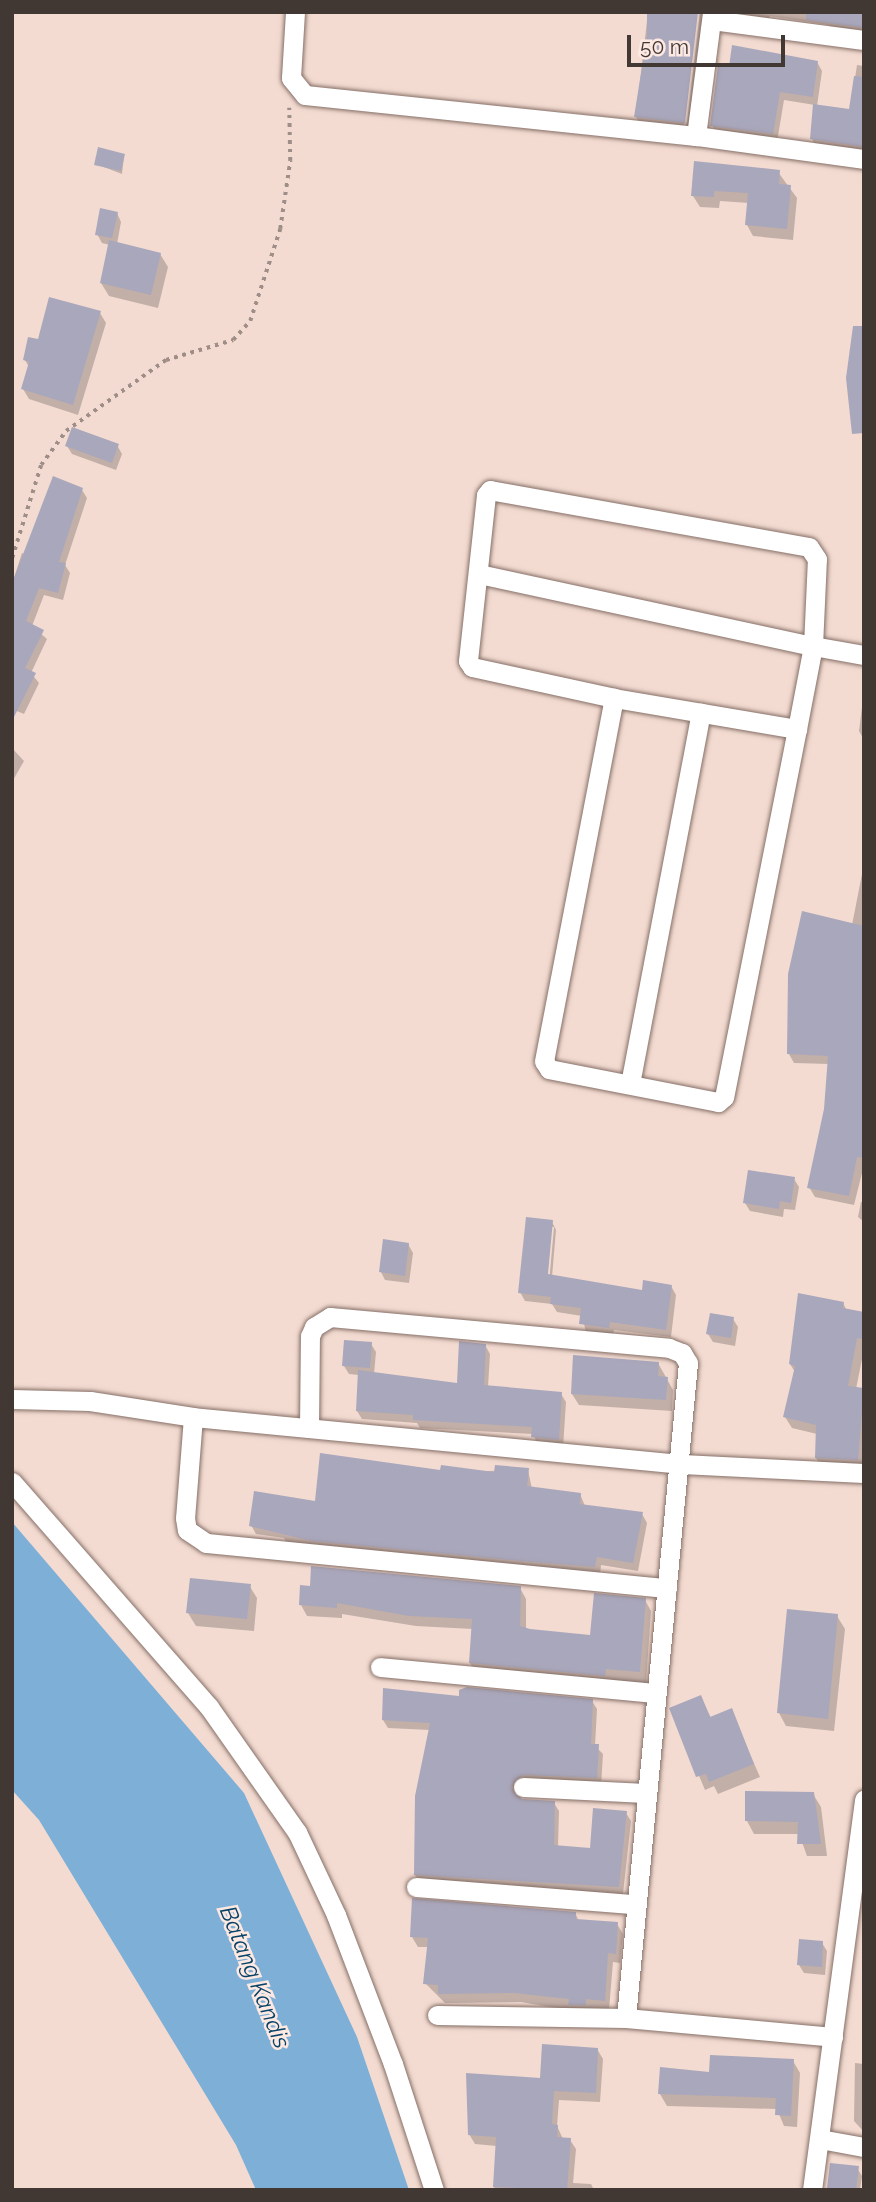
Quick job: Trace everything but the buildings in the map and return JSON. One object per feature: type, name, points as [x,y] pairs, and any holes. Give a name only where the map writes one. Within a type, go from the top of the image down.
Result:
[{"type":"street","points":[[292,15],[291,78],[305,95],[696,136],[864,159]]},
{"type":"street","points":[[696,136],[712,16],[864,40]]},
{"type":"street","points":[[614,698],[544,1061],[549,1069],[718,1102],[724,1097],[797,729],[813,646],[817,559],[809,547],[490,490],[486,495],[468,662],[472,667],[614,698],[797,729]]},
{"type":"street","points":[[479,574],[864,655]]},
{"type":"street","points":[[630,1084],[701,713]]},
{"type":"street","points":[[309,1428],[310,1336],[314,1327],[330,1317],[362,1317],[669,1348],[682,1353],[691,1374],[634,1904],[626,2018]]},
{"type":"street","points":[[12,1399],[90,1402],[193,1417],[681,1464],[864,1473]]},
{"type":"street","points":[[193,1417],[185,1518],[187,1530],[206,1543],[667,1588]]},
{"type":"street","points":[[12,1482],[209,1707],[261,1774],[297,1832],[336,1915],[384,2039],[433,2190]]},
{"type":"street","points":[[380,1667],[656,1693]]},
{"type":"street","points":[[523,1787],[646,1793]]},
{"type":"street","points":[[812,2190],[864,1799]]},
{"type":"street","points":[[416,1887],[634,1904]]},
{"type":"street","points":[[437,2015],[626,2018],[833,2037]]},
{"type":"street","points":[[820,2139],[864,2147]]},
{"type":"path","points":[[12,558],[41,465],[66,431],[103,400],[166,360],[192,349],[224,344],[250,321],[268,274],[284,202],[291,78]]},
{"type":"water","name":"Batang Kandis","points":[[12,1522],[244,1793],[357,2037],[409,2190],[256,2190],[236,2145],[39,1820],[12,1790]]}]
